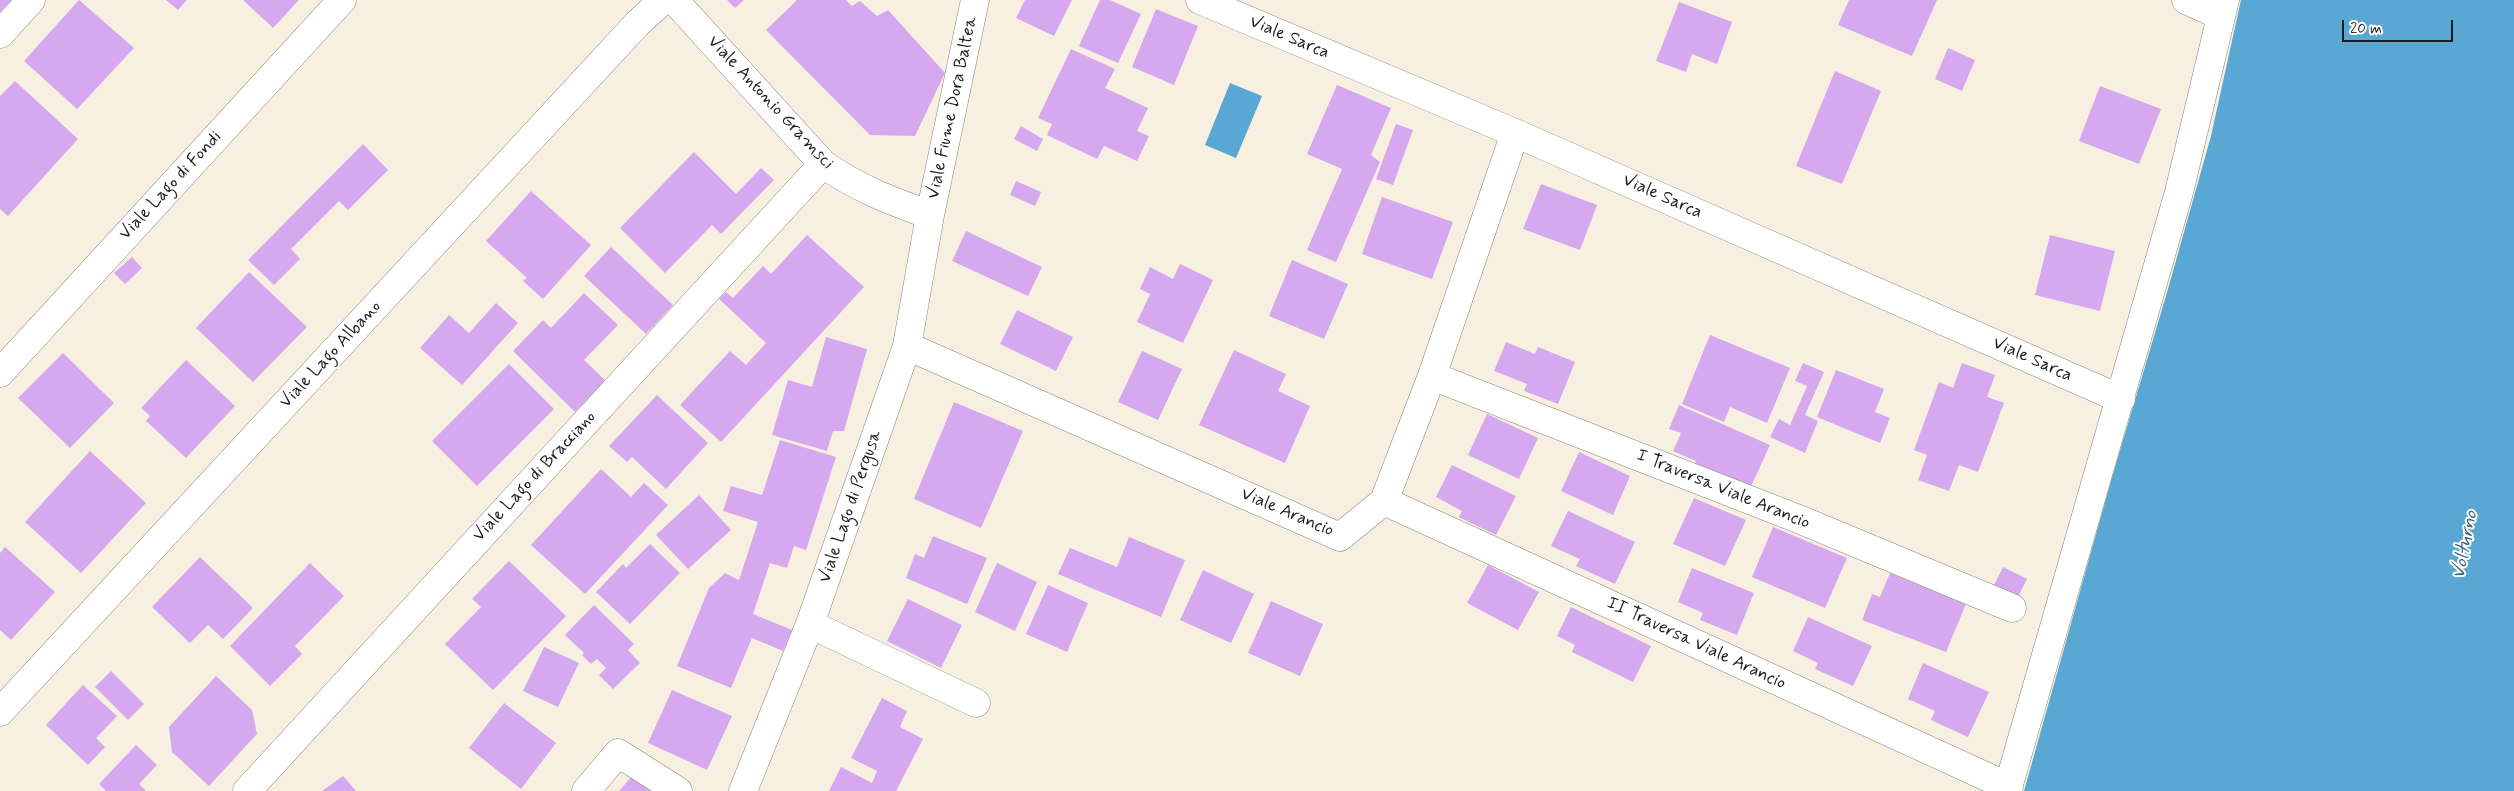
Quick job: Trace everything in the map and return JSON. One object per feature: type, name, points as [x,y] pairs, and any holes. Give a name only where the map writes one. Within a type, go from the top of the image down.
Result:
[{"type":"street","points":[[0,34],[31,0]]},
{"type":"street","name":"Viale Lago di Fondi","points":[[0,373],[342,0]]},
{"type":"street","name":"Viale Lago Albano","points":[[0,712],[624,39],[663,0]]},
{"type":"street","name":"Viale Antonio Gramsci","points":[[674,0],[823,164],[850,183],[875,196],[930,215]]},
{"type":"street","name":"Viale Fiume Dora Baltea","points":[[930,215],[976,0]]},
{"type":"street","name":"Viale Sarca","points":[[1200,0],[1516,133],[2121,399]]},
{"type":"street","points":[[2008,789],[2179,192],[2223,8],[2186,0]]},
{"type":"street","name":"Viale Arancio","points":[[907,346],[1340,537],[1384,501],[1432,376],[1516,133]]},
{"type":"street","name":"Viale Lago di Bracciano","points":[[247,791],[823,164]]},
{"type":"street","name":"Viale Lago di Pergusa","points":[[743,791],[810,624],[907,346],[930,215]]},
{"type":"street","name":"I Traversa Viale Arancio","points":[[1432,376],[1801,520],[2012,608]]},
{"type":"street","name":"II Traversa Viale Arancio","points":[[1384,501],[2008,789]]},
{"type":"street","points":[[810,624],[976,702]]},
{"type":"street","points":[[586,791],[618,753],[678,791]]},
{"type":"water","name":"Volturno","points":[[2241,0],[2514,0],[2514,791],[2024,791],[2211,136]]},
{"type":"water","points":[[1230,83],[1262,96],[1236,158],[1205,145]]},
{"type":"building","points":[[0,0],[12,0],[0,12]]},
{"type":"building","points":[[79,0],[134,48],[77,109],[24,61]]},
{"type":"building","points":[[166,0],[187,0],[178,10]]},
{"type":"building","points":[[243,0],[299,0],[273,28]]},
{"type":"building","points":[[727,0],[744,0],[735,8]]},
{"type":"building","points":[[797,0],[846,0],[852,6],[860,1],[877,16],[888,10],[945,73],[915,136],[870,135],[766,30]]},
{"type":"building","points":[[1025,0],[1072,0],[1054,36],[1016,18]]},
{"type":"building","points":[[1100,0],[1110,0],[1141,14],[1118,63],[1079,46]]},
{"type":"building","points":[[1849,0],[1937,0],[1912,56],[1838,25]]},
{"type":"building","points":[[1679,2],[1732,22],[1717,64],[1692,54],[1686,72],[1656,61]]},
{"type":"building","points":[[1156,9],[1198,26],[1174,85],[1132,67]]},
{"type":"building","points":[[1948,48],[1975,60],[1962,91],[1935,79]]},
{"type":"building","points":[[1071,49],[1115,69],[1105,88],[1148,108],[1137,131],[1149,136],[1137,161],[1104,146],[1097,159],[1047,135],[1052,124],[1038,118]]},
{"type":"building","points":[[1835,71],[1881,91],[1842,184],[1796,166]]},
{"type":"building","points":[[15,81],[78,139],[8,216],[0,209],[0,96]]},
{"type":"building","points":[[1337,85],[1391,108],[1371,155],[1380,162],[1336,262],[1307,250],[1342,169],[1307,154]]},
{"type":"building","points":[[2100,86],[2161,109],[2139,164],[2079,141]]},
{"type":"building","points":[[1396,124],[1413,130],[1393,185],[1376,179]]},
{"type":"building","points":[[1021,126],[1043,139],[1037,151],[1014,139]]},
{"type":"building","points":[[363,144],[388,170],[348,210],[339,201],[291,249],[300,259],[274,285],[248,260]]},
{"type":"building","points":[[694,152],[736,194],[761,168],[774,180],[721,234],[712,225],[665,273],[620,228]]},
{"type":"building","points":[[1016,181],[1041,192],[1035,206],[1010,195]]},
{"type":"building","points":[[1541,184],[1597,205],[1580,250],[1523,229]]},
{"type":"building","points":[[531,191],[591,245],[543,299],[523,281],[527,278],[486,241]]},
{"type":"building","points":[[1382,197],[1453,222],[1432,279],[1362,254]]},
{"type":"building","points":[[966,231],[1042,267],[1028,296],[952,261]]},
{"type":"building","points":[[807,235],[864,287],[721,442],[680,405],[730,351],[746,365],[766,343],[719,299],[726,292],[733,298],[763,266],[771,274]]},
{"type":"building","points":[[2050,235],[2115,251],[2100,311],[2035,295]]},
{"type":"building","points":[[611,247],[673,305],[646,334],[584,276]]},
{"type":"building","points":[[132,257],[142,268],[125,284],[114,273]]},
{"type":"building","points":[[1292,260],[1348,284],[1324,339],[1269,316]]},
{"type":"building","points":[[1180,264],[1213,280],[1183,343],[1137,322],[1150,294],[1140,289],[1150,267],[1173,279]]},
{"type":"building","points":[[249,272],[307,327],[253,382],[196,328]]},
{"type":"building","points":[[584,293],[618,325],[584,360],[606,381],[575,412],[513,351],[543,320],[551,328]]},
{"type":"building","points":[[496,303],[518,323],[462,385],[420,348],[449,315],[469,333]]},
{"type":"building","points":[[1017,310],[1073,337],[1056,371],[1000,344]]},
{"type":"building","points":[[1710,335],[1790,368],[1767,423],[1730,407],[1724,422],[1682,404]]},
{"type":"building","points":[[826,337],[867,349],[844,431],[833,431],[827,451],[772,435],[788,380],[812,387]]},
{"type":"building","points":[[1506,342],[1535,354],[1538,347],[1575,362],[1558,404],[1524,391],[1527,384],[1494,371]]},
{"type":"building","points":[[1234,350],[1286,374],[1278,391],[1310,406],[1285,463],[1199,425]]},
{"type":"building","points":[[1142,351],[1182,369],[1158,420],[1118,402]]},
{"type":"building","points":[[63,353],[114,403],[70,448],[18,398]]},
{"type":"building","points":[[186,360],[235,406],[186,458],[146,421],[150,416],[141,408]]},
{"type":"building","points":[[1803,363],[1824,372],[1805,415],[1818,421],[1805,453],[1770,437],[1779,419],[1790,425],[1807,386],[1795,381]]},
{"type":"building","points":[[1962,363],[1995,375],[1987,397],[2004,403],[1978,472],[1959,465],[1949,491],[1918,480],[1927,455],[1914,450],[1939,382],[1953,388]]},
{"type":"building","points":[[509,364],[554,409],[477,486],[432,441]]},
{"type":"building","points":[[1836,370],[1884,389],[1875,412],[1890,418],[1880,443],[1817,417]]},
{"type":"building","points":[[657,395],[708,443],[666,489],[632,457],[627,462],[609,446]]},
{"type":"building","points":[[954,402],[1023,431],[981,528],[914,499]]},
{"type":"building","points":[[1679,405],[1770,445],[1749,491],[1694,466],[1696,461],[1673,451],[1681,433],[1669,429]]},
{"type":"building","points":[[1487,414],[1538,438],[1519,479],[1468,455]]},
{"type":"building","points":[[780,440],[836,457],[806,550],[794,546],[787,568],[770,563],[753,614],[792,630],[783,651],[752,638],[731,688],[677,666],[709,588],[725,573],[739,580],[758,522],[723,511],[731,486],[762,495]]},
{"type":"building","points":[[90,451],[146,503],[81,573],[25,522]]},
{"type":"building","points":[[1579,452],[1630,476],[1613,515],[1561,491]]},
{"type":"building","points":[[1452,465],[1516,496],[1496,535],[1459,517],[1462,511],[1436,497]]},
{"type":"building","points":[[601,469],[631,497],[644,483],[668,505],[585,594],[531,545]]},
{"type":"building","points":[[699,495],[731,530],[688,569],[656,535]]},
{"type":"building","points":[[1694,498],[1746,520],[1725,566],[1673,544]]},
{"type":"building","points":[[1568,511],[1635,542],[1615,584],[1576,566],[1580,559],[1551,546]]},
{"type":"building","points":[[1773,527],[1847,558],[1825,608],[1752,577]]},
{"type":"building","points":[[933,536],[987,558],[967,604],[906,578],[915,554],[924,558]]},
{"type":"building","points":[[1129,537],[1185,560],[1161,617],[1058,574],[1070,548],[1117,567]]},
{"type":"building","points":[[650,544],[680,573],[630,624],[596,592],[623,564],[626,568]]},
{"type":"building","points":[[5,547],[55,592],[11,640],[0,630],[0,553]]},
{"type":"building","points":[[200,557],[253,608],[223,639],[208,625],[190,643],[152,607]]},
{"type":"building","points":[[509,561],[566,616],[493,690],[445,644],[481,607],[472,599]]},
{"type":"building","points":[[310,563],[344,596],[295,646],[302,654],[270,686],[230,646]]},
{"type":"building","points":[[997,563],[1037,582],[1015,631],[975,612]]},
{"type":"building","points":[[1488,565],[1539,592],[1518,630],[1467,603]]},
{"type":"building","points":[[2003,567],[2027,579],[2017,599],[1993,587]]},
{"type":"building","points":[[1692,568],[1754,593],[1737,635],[1700,620],[1703,613],[1678,602]]},
{"type":"building","points":[[1203,570],[1254,594],[1231,643],[1180,620]]},
{"type":"building","points":[[1890,573],[1966,604],[1946,652],[1862,620],[1872,594],[1880,597]]},
{"type":"building","points":[[1048,585],[1088,603],[1067,652],[1026,634]]},
{"type":"building","points":[[908,599],[962,625],[941,668],[887,641]]},
{"type":"building","points":[[1271,601],[1323,624],[1300,676],[1248,653]]},
{"type":"building","points":[[594,605],[634,644],[628,650],[640,663],[613,689],[599,675],[606,668],[597,659],[591,664],[582,655],[584,653],[565,635]]},
{"type":"building","points":[[1571,607],[1651,646],[1633,682],[1572,652],[1575,645],[1557,636]]},
{"type":"building","points":[[1808,617],[1872,646],[1853,686],[1815,669],[1818,663],[1793,651]]},
{"type":"building","points":[[544,647],[579,663],[558,707],[523,691]]},
{"type":"building","points":[[1923,663],[1989,692],[1968,737],[1931,720],[1935,711],[1908,699]]},
{"type":"building","points":[[111,671],[144,704],[128,720],[95,687]]},
{"type":"building","points":[[216,676],[252,710],[257,734],[209,786],[172,752],[169,727]]},
{"type":"building","points":[[83,685],[117,716],[96,738],[105,747],[88,765],[46,725]]},
{"type":"building","points":[[672,690],[732,716],[707,770],[648,743]]},
{"type":"building","points":[[882,698],[907,711],[900,727],[923,739],[896,791],[829,791],[841,767],[872,783],[877,771],[851,758]]},
{"type":"building","points":[[504,703],[556,743],[521,789],[469,748]]},
{"type":"building","points":[[136,745],[157,765],[139,784],[146,791],[106,791],[99,784]]},
{"type":"building","points":[[343,776],[356,791],[322,791]]},
{"type":"building","points":[[632,776],[657,791],[619,791]]}]
